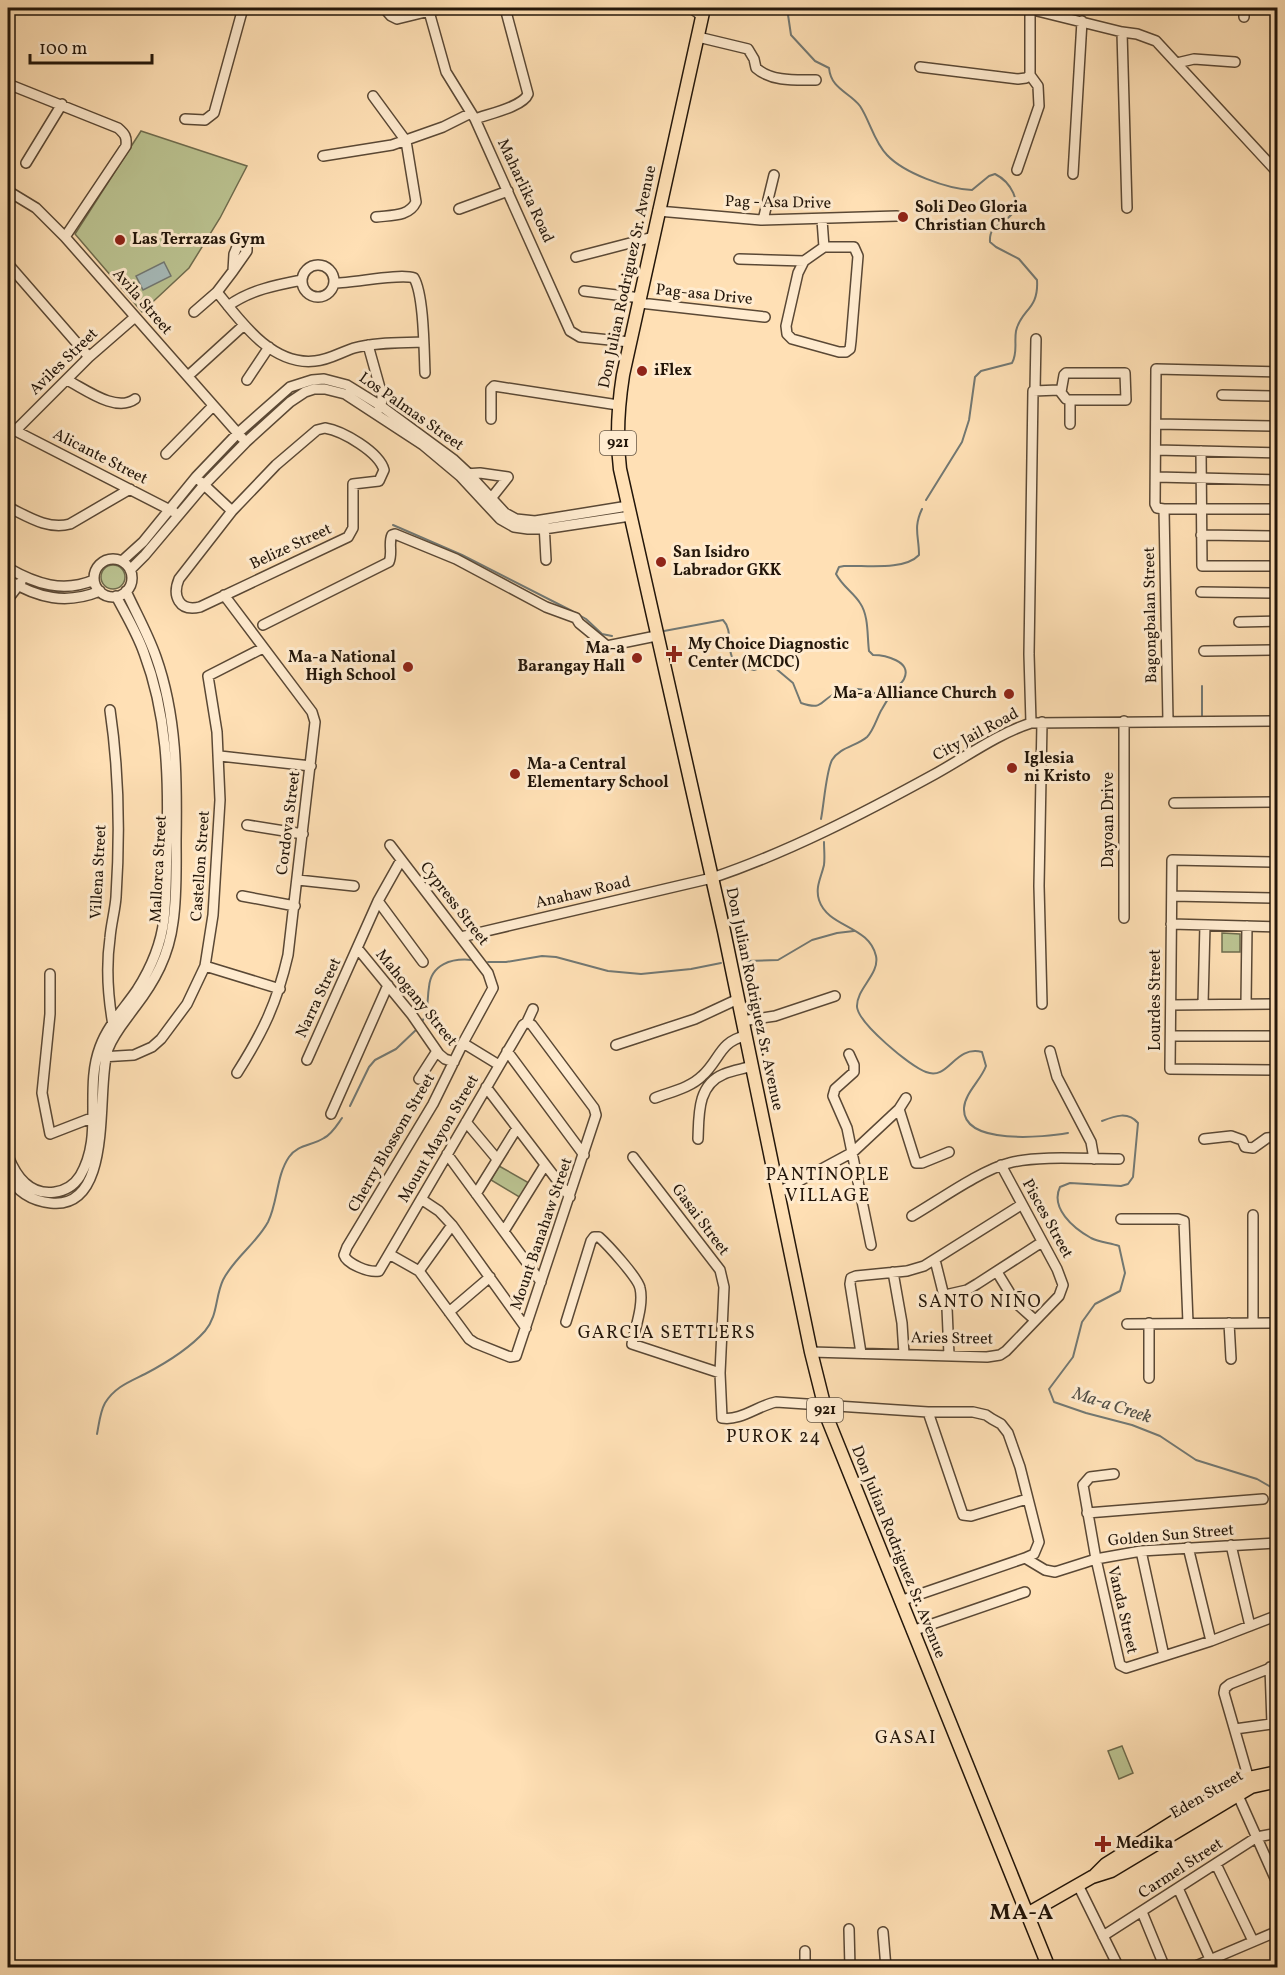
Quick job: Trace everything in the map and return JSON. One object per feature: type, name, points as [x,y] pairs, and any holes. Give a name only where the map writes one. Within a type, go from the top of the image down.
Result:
[{"type":"main road","name":"Don Julian Rodriguez Sr. Avenue","points":[[703,12],[630,342],[618,405],[618,451],[656,636],[712,878],[824,1407],[836,1444],[1029,1913],[1049,1968]]},
{"type":"main road","points":[[1250,1783],[1278,1772]]},
{"type":"main road","name":"Eden Street","points":[[1029,1913],[1092,1877],[1106,1864],[1250,1783],[1278,1781]]},
{"type":"street","points":[[184,119],[205,120],[214,113],[243,8]]},
{"type":"street","points":[[384,8],[390,16],[397,19],[428,9],[442,8]]},
{"type":"street","points":[[324,156],[392,145],[473,116],[520,104],[527,99],[528,94],[505,8]]},
{"type":"street","points":[[691,8],[703,12]]},
{"type":"street","points":[[1017,170],[1039,106],[1038,86],[1029,75],[1027,8],[1053,10],[1082,21],[1137,34],[1156,41],[1274,163],[1278,173]]},
{"type":"street","name":"Maharlika Road","points":[[428,9],[446,72],[473,116],[570,331],[580,337],[630,342]]},
{"type":"street","points":[[1073,174],[1082,21]]},
{"type":"street","points":[[1122,32],[1127,208]]},
{"type":"street","points":[[698,37],[747,49],[754,59],[756,68],[767,76],[791,80],[816,80]]},
{"type":"street","points":[[1177,63],[1194,59],[1235,62]]},
{"type":"street","points":[[920,67],[1018,79],[1029,75]]},
{"type":"street","points":[[8,84],[118,128],[127,140],[126,146],[65,237]]},
{"type":"street","points":[[373,96],[406,141],[416,202],[414,208],[405,214],[376,217]]},
{"type":"street","points":[[26,163],[62,104]]},
{"type":"street","points":[[763,220],[774,175]]},
{"type":"street","name":"Avila Street","points":[[8,190],[36,208],[65,237],[246,442]]},
{"type":"street","points":[[459,209],[508,191]]},
{"type":"street","name":"Pag - Asa Drive","points":[[658,211],[763,220],[897,216]]},
{"type":"street","points":[[822,219],[824,247]]},
{"type":"street","points":[[576,257],[653,237]]},
{"type":"street","points":[[850,246],[858,252],[850,348],[846,352],[792,339],[787,334],[786,326],[798,273],[804,261],[824,247],[850,246]]},
{"type":"street","points":[[740,259],[804,261]]},
{"type":"street","points":[[8,264],[89,357]]},
{"type":"street","points":[[322,265],[332,272],[335,283],[327,295],[317,298],[307,294],[302,280],[307,270],[322,265]]},
{"type":"street","points":[[194,312],[217,292],[233,271]]},
{"type":"street","points":[[335,283],[406,276],[414,278],[417,286],[423,342],[424,373]]},
{"type":"street","points":[[228,306],[261,289],[302,280]]},
{"type":"street","name":"Pag-asa Drive","points":[[584,291],[765,317]]},
{"type":"street","points":[[217,292],[244,325],[269,347],[291,359],[312,362],[368,345],[423,342]]},
{"type":"street","name":"Aviles Street","points":[[11,429],[135,317]]},
{"type":"street","points":[[188,376],[244,325]]},
{"type":"street","points":[[1031,723],[1029,654],[1033,391],[1035,390],[1036,339]]},
{"type":"street","points":[[368,345],[382,402],[378,410]]},
{"type":"street","points":[[247,380],[269,347]]},
{"type":"street","points":[[1278,372],[1156,369],[1156,477],[1278,480]]},
{"type":"street","points":[[1066,373],[1125,373],[1126,400],[1070,400],[1066,399],[1061,392],[1066,373]]},
{"type":"street","name":"Los Palmas Street","points":[[122,561],[136,550],[196,477],[238,433],[290,387],[324,379],[347,385],[378,410]]},
{"type":"street","points":[[67,380],[120,404],[129,404],[135,399]]},
{"type":"street","points":[[491,419],[491,389],[494,386],[618,405]]},
{"type":"street","name":"Los Palmas Street","points":[[130,570],[146,555],[204,485],[246,442],[290,402],[314,389],[345,394],[378,410],[429,440],[489,502],[500,519],[514,527],[528,529],[544,524],[629,511]]},
{"type":"street","points":[[1035,390],[1061,392]]},
{"type":"street","points":[[1222,395],[1278,396]]},
{"type":"street","points":[[1070,400],[1070,424]]},
{"type":"street","points":[[166,454],[213,406]]},
{"type":"street","points":[[1156,424],[1278,426]]},
{"type":"street","name":"Belize Street","points":[[325,428],[344,434],[376,456],[383,465],[384,474],[379,481],[353,484],[352,528],[348,537],[224,595],[200,607],[188,608],[179,602],[176,591],[184,572],[232,511],[276,465],[317,430],[325,428]]},
{"type":"street","name":"Alicante Street","points":[[11,429],[178,515]]},
{"type":"street","points":[[1156,450],[1278,453]]},
{"type":"street","points":[[1201,451],[1202,566],[1278,566]]},
{"type":"street","points":[[464,475],[508,477],[489,502]]},
{"type":"street","points":[[196,477],[232,511]]},
{"type":"street","name":"Bagongbalan Street","points":[[1156,477],[1156,506],[1164,509],[1168,721]]},
{"type":"street","points":[[8,507],[46,524],[62,526],[70,524],[130,489]]},
{"type":"street","points":[[1164,509],[1278,509]]},
{"type":"street","points":[[544,524],[546,560]]},
{"type":"street","points":[[263,625],[388,562],[391,556],[390,538],[395,534],[456,559],[546,607],[576,618],[607,646],[656,636]]},
{"type":"street","points":[[1201,535],[1278,536]]},
{"type":"street","points":[[105,560],[122,561],[130,570],[131,579],[126,591],[110,596],[99,591],[94,580],[96,568],[105,560]]},
{"type":"street","points":[[8,568],[38,583],[59,587],[84,584],[94,580]]},
{"type":"street","points":[[8,599],[23,577]]},
{"type":"street","points":[[8,580],[54,599],[76,599],[99,591]]},
{"type":"street","name":"Mallorca Street","points":[[101,1057],[162,966],[172,931],[175,896],[177,780],[172,722],[157,659],[126,591]]},
{"type":"street","points":[[1202,592],[1278,592]]},
{"type":"street","name":"Cordova Street","points":[[224,595],[314,717],[315,728],[288,955],[280,989],[262,1034],[237,1073]]},
{"type":"street","name":"Mallorca Street","points":[[60,1191],[74,1184],[84,1168],[98,1116],[103,1040],[112,1022],[144,978],[160,941],[165,904],[168,796],[165,741],[154,688],[140,643],[116,596]]},
{"type":"street","points":[[1239,622],[1278,621]]},
{"type":"street","name":"Castellon Street","points":[[101,1057],[144,1052],[161,1039],[187,1004],[205,966],[211,933],[219,837],[220,756],[208,676],[263,648]]},
{"type":"street","points":[[1204,651],[1278,650]]},
{"type":"street","name":"Villena Street","points":[[110,710],[117,796],[116,897],[108,954],[109,994],[115,1035]]},
{"type":"street","name":"Dayoan Drive","points":[[1124,721],[1125,918]]},
{"type":"street","name":"City Jail Road","points":[[712,878],[736,870],[819,833],[934,775],[1006,733],[1031,723],[1278,721]]},
{"type":"street","points":[[1042,722],[1039,908],[1042,1004]]},
{"type":"street","points":[[220,756],[311,766]]},
{"type":"street","points":[[1174,803],[1278,802]]},
{"type":"street","points":[[247,825],[303,834]]},
{"type":"street","name":"Cypress Street","points":[[390,845],[488,973],[493,983]]},
{"type":"street","name":"Narra Street","points":[[307,1060],[378,901],[401,860]]},
{"type":"street","name":"Lourdes Street","points":[[1278,862],[1172,860],[1170,1069],[1278,1070]]},
{"type":"street","name":"Anahaw Road","points":[[460,937],[712,878]]},
{"type":"street","points":[[298,880],[354,886]]},
{"type":"street","points":[[242,896],[295,906]]},
{"type":"street","points":[[1172,896],[1278,898]]},
{"type":"street","points":[[378,901],[423,962]]},
{"type":"street","points":[[1171,924],[1278,927]]},
{"type":"street","points":[[1203,1004],[1205,925]]},
{"type":"street","points":[[1246,1004],[1247,926]]},
{"type":"street","name":"Mahogany Street","points":[[358,949],[437,1051],[445,1059],[454,1062]]},
{"type":"street","points":[[205,966],[280,989]]},
{"type":"street","points":[[50,974],[50,1014],[42,1093],[50,1134],[98,1116]]},
{"type":"street","name":"Cherry Blossom Street","points":[[376,1272],[347,1261],[344,1257],[347,1247],[433,1104],[463,1043],[491,994],[493,983]]},
{"type":"street","points":[[331,1113],[388,985]]},
{"type":"street","points":[[742,1021],[774,1016],[835,996]]},
{"type":"street","points":[[616,1045],[695,1018],[738,999]]},
{"type":"street","points":[[1171,1005],[1278,1004]]},
{"type":"street","name":"Mount Mayon Street","points":[[376,1272],[389,1254],[533,1009]]},
{"type":"street","name":"Mount Banahaw Street","points":[[449,1312],[465,1334],[475,1343],[514,1357],[518,1353],[596,1119],[594,1108],[532,1025],[527,1022]]},
{"type":"street","points":[[655,1098],[704,1076],[729,1041],[746,1036]]},
{"type":"street","points":[[1171,1036],[1278,1036]]},
{"type":"street","points":[[463,1043],[499,1065]]},
{"type":"street","points":[[419,1079],[437,1051]]},
{"type":"street","points":[[507,1051],[584,1155]]},
{"type":"street","points":[[1050,1051],[1058,1077],[1091,1142],[1094,1159]]},
{"type":"street","points":[[849,1054],[854,1065],[854,1072],[835,1089],[832,1096],[845,1122],[853,1152],[871,1245]]},
{"type":"street","points":[[698,1139],[699,1102],[709,1085],[723,1074],[752,1066]]},
{"type":"street","points":[[486,1087],[570,1197]]},
{"type":"street","points":[[778,1192],[853,1152],[899,1108],[906,1098]]},
{"type":"street","points":[[899,1108],[916,1163],[922,1163],[950,1152]]},
{"type":"street","name":"Mallorca Street","points":[[63,1203],[79,1195],[90,1180],[99,1150],[98,1116]]},
{"type":"street","points":[[466,1122],[497,1159]]},
{"type":"street","points":[[476,1194],[517,1128]]},
{"type":"street","points":[[1204,1139],[1232,1136],[1242,1140],[1245,1147],[1252,1148],[1268,1138],[1278,1137]]},
{"type":"street","points":[[447,1154],[541,1282]]},
{"type":"street","points":[[8,1156],[18,1176],[29,1186],[44,1192],[60,1191],[63,1203],[32,1198],[16,1188],[8,1175]]},
{"type":"street","name":"Gasai Street","points":[[633,1157],[720,1270],[724,1287],[720,1373],[722,1418],[733,1418],[776,1402],[824,1407]]},
{"type":"street","points":[[912,1216],[1001,1166],[1020,1160],[1119,1159]]},
{"type":"street","points":[[504,1231],[545,1165]]},
{"type":"street","name":"Pisces Street","points":[[1001,1166],[1060,1276],[1063,1289]]},
{"type":"street","points":[[421,1199],[439,1211],[452,1225],[526,1328]]},
{"type":"street","points":[[861,1353],[850,1281],[856,1276],[915,1268],[935,1260],[1021,1205]]},
{"type":"street","points":[[1253,1215],[1253,1323]]},
{"type":"street","points":[[1121,1219],[1178,1219],[1184,1221],[1188,1323]]},
{"type":"street","points":[[419,1271],[452,1225]]},
{"type":"street","points":[[566,1322],[591,1241],[594,1237],[599,1237],[623,1264],[640,1289],[632,1344],[720,1373]]},
{"type":"street","points":[[945,1295],[967,1290],[1042,1242]]},
{"type":"street","points":[[389,1254],[419,1271],[449,1312],[490,1277]]},
{"type":"street","points":[[935,1260],[945,1295],[949,1355]]},
{"type":"street","points":[[893,1272],[902,1323],[904,1354]]},
{"type":"street","points":[[997,1272],[1016,1303],[1035,1320]]},
{"type":"street","name":"Aries Street","points":[[812,1352],[987,1357],[1000,1355],[1059,1296],[1063,1289]]},
{"type":"street","points":[[1149,1323],[1149,1378]]},
{"type":"street","points":[[1229,1323],[1231,1359]]},
{"type":"street","points":[[1127,1324],[1278,1323]]},
{"type":"street","points":[[824,1407],[980,1413],[1001,1424],[1017,1455],[1039,1542],[1035,1554],[900,1601]]},
{"type":"street","points":[[928,1412],[963,1515],[971,1516],[1027,1499]]},
{"type":"street","name":"Vanda Street","points":[[1114,1474],[1090,1477],[1083,1485],[1096,1559],[1119,1663],[1121,1667],[1126,1668],[1164,1656]]},
{"type":"street","points":[[1087,1513],[1263,1499]]},
{"type":"street","name":"Golden Sun Street","points":[[1025,1558],[1045,1570],[1055,1572],[1096,1559],[1141,1551],[1277,1543]]},
{"type":"street","points":[[1231,1545],[1250,1626]]},
{"type":"street","points":[[1188,1547],[1211,1641]]},
{"type":"street","points":[[1141,1551],[1164,1656],[1278,1615]]},
{"type":"street","points":[[912,1631],[1026,1592]]},
{"type":"street","points":[[1235,1729],[1275,1724],[1274,1666],[1230,1683],[1224,1692],[1250,1783]]},
{"type":"street","points":[[1235,1791],[1278,1885]]},
{"type":"street","name":"Carmel Street","points":[[1103,1936],[1257,1837],[1278,1833]]},
{"type":"street","points":[[1216,1864],[1253,1941]]},
{"type":"street","points":[[1078,1885],[1119,1968]]},
{"type":"street","points":[[1178,1888],[1210,1959]]},
{"type":"street","points":[[1142,1912],[1166,1968]]},
{"type":"street","points":[[849,1929],[850,1968]]},
{"type":"street","points":[[1191,1968],[1278,1931]]},
{"type":"street","points":[[883,1932],[886,1968]]},
{"type":"street","points":[[805,1951],[805,1968]]},
{"type":"green space","points":[[141,131],[247,166],[220,218],[189,268],[142,312],[75,234]]},
{"type":"green space","points":[[113,565],[122,568],[125,577],[122,586],[113,589],[104,586],[101,577],[104,568]]},
{"type":"green space","points":[[1222,933],[1240,934],[1240,952],[1222,952]]},
{"type":"green space","points":[[499,1166],[529,1183],[521,1198],[491,1180]]},
{"type":"green space","points":[[1122,1746],[1133,1773],[1119,1779],[1108,1751]]},
{"type":"shaded area","points":[[164,262],[171,276],[143,290],[136,276]]},
{"type":"waterway","name":"Ma-a Creek","points":[[787,8],[791,35],[815,61],[829,68],[833,81],[860,106],[879,144],[895,162],[927,179],[962,189],[972,190],[995,174],[1010,187],[1015,199],[1014,211],[993,229],[990,242],[1019,259],[1037,280],[1035,298],[1018,324],[1012,363],[981,371],[975,377],[969,420],[962,442],[926,500]]},
{"type":"waterway","name":"Ma-a Creek","points":[[821,819],[832,760],[839,752],[867,737],[885,704],[906,673],[901,663],[896,660],[873,655],[869,651],[863,608],[836,574],[839,567],[894,565],[912,560],[919,555],[917,527],[922,509]]},
{"type":"waterway","points":[[393,525],[462,555],[572,611],[586,619],[602,634],[612,636]]},
{"type":"waterway","points":[[664,631],[723,620],[728,630],[731,654],[736,665],[754,670],[766,666],[774,667],[793,683],[801,703],[816,706],[834,694],[848,689],[868,691],[888,699]]},
{"type":"waterway","points":[[1202,686],[1202,718]]},
{"type":"waterway","name":"Ma-a Creek","points":[[824,842],[824,865],[818,887],[819,900],[831,916],[865,938],[872,946],[876,956],[875,969],[858,1000],[857,1007],[866,1023],[898,1053],[926,1072],[941,1072],[965,1053],[982,1052],[986,1066],[967,1097],[964,1108],[967,1120],[976,1128],[990,1134],[1025,1137],[1068,1133]]},
{"type":"waterway","points":[[744,961],[778,960],[812,940],[854,931]]},
{"type":"waterway","points":[[488,962],[506,962],[542,956],[556,957],[608,971],[641,974],[691,969],[721,963]]},
{"type":"waterway","points":[[423,1020],[431,979],[438,968],[457,960],[472,960]]},
{"type":"waterway","points":[[350,1106],[369,1067],[375,1060],[396,1049],[417,1029]]},
{"type":"waterway","name":"Ma-a Creek","points":[[1102,1121],[1116,1116],[1126,1116],[1138,1123],[1133,1177],[1128,1184],[1121,1186],[1070,1183],[1060,1187],[1058,1202],[1065,1217],[1084,1234],[1119,1246],[1125,1273],[1120,1291],[1095,1304],[1082,1322],[1073,1357],[1049,1389],[1054,1402],[1132,1425],[1160,1436],[1196,1460],[1257,1479],[1278,1491]]},
{"type":"waterway","points":[[97,1434],[103,1407],[113,1393],[177,1355],[205,1331],[212,1319],[223,1280],[268,1222],[282,1172],[289,1157],[301,1147],[327,1136],[342,1118]]},
{"type":"place","name":"Soli Deo Gloria Christian Church","points":[[903,217]]},
{"type":"place","name":"Las Terrazas Gym","points":[[120,240]]},
{"type":"place","name":"iFlex","points":[[642,371]]},
{"type":"place","name":"San Isidro Labrador GKK","points":[[661,562]]},
{"type":"place","name":"My Choice Diagnostic Center (MCDC)","points":[[674,654]]},
{"type":"place","name":"Ma-a Barangay Hall","points":[[637,658]]},
{"type":"place","name":"Ma-a National High School","points":[[408,667]]},
{"type":"place","name":"Ma-a Alliance Church","points":[[1009,694]]},
{"type":"place","name":"Iglesia ni Kristo","points":[[1012,768]]},
{"type":"place","name":"Ma-a Central Elementary School","points":[[515,774]]},
{"type":"place","name":"Medika","points":[[1103,1844]]},
{"type":"district","name":"PANTINOPLE VILLAGE","points":[[828,1185]]},
{"type":"district","name":"SANTO NIÑO","points":[[980,1302]]},
{"type":"district","name":"GARCIA SETTLERS","points":[[667,1333]]},
{"type":"district","name":"PUROK 24","points":[[774,1437]]},
{"type":"district","name":"GASAI","points":[[906,1738]]},
{"type":"district","name":"MA-A","points":[[1022,1913]]}]
